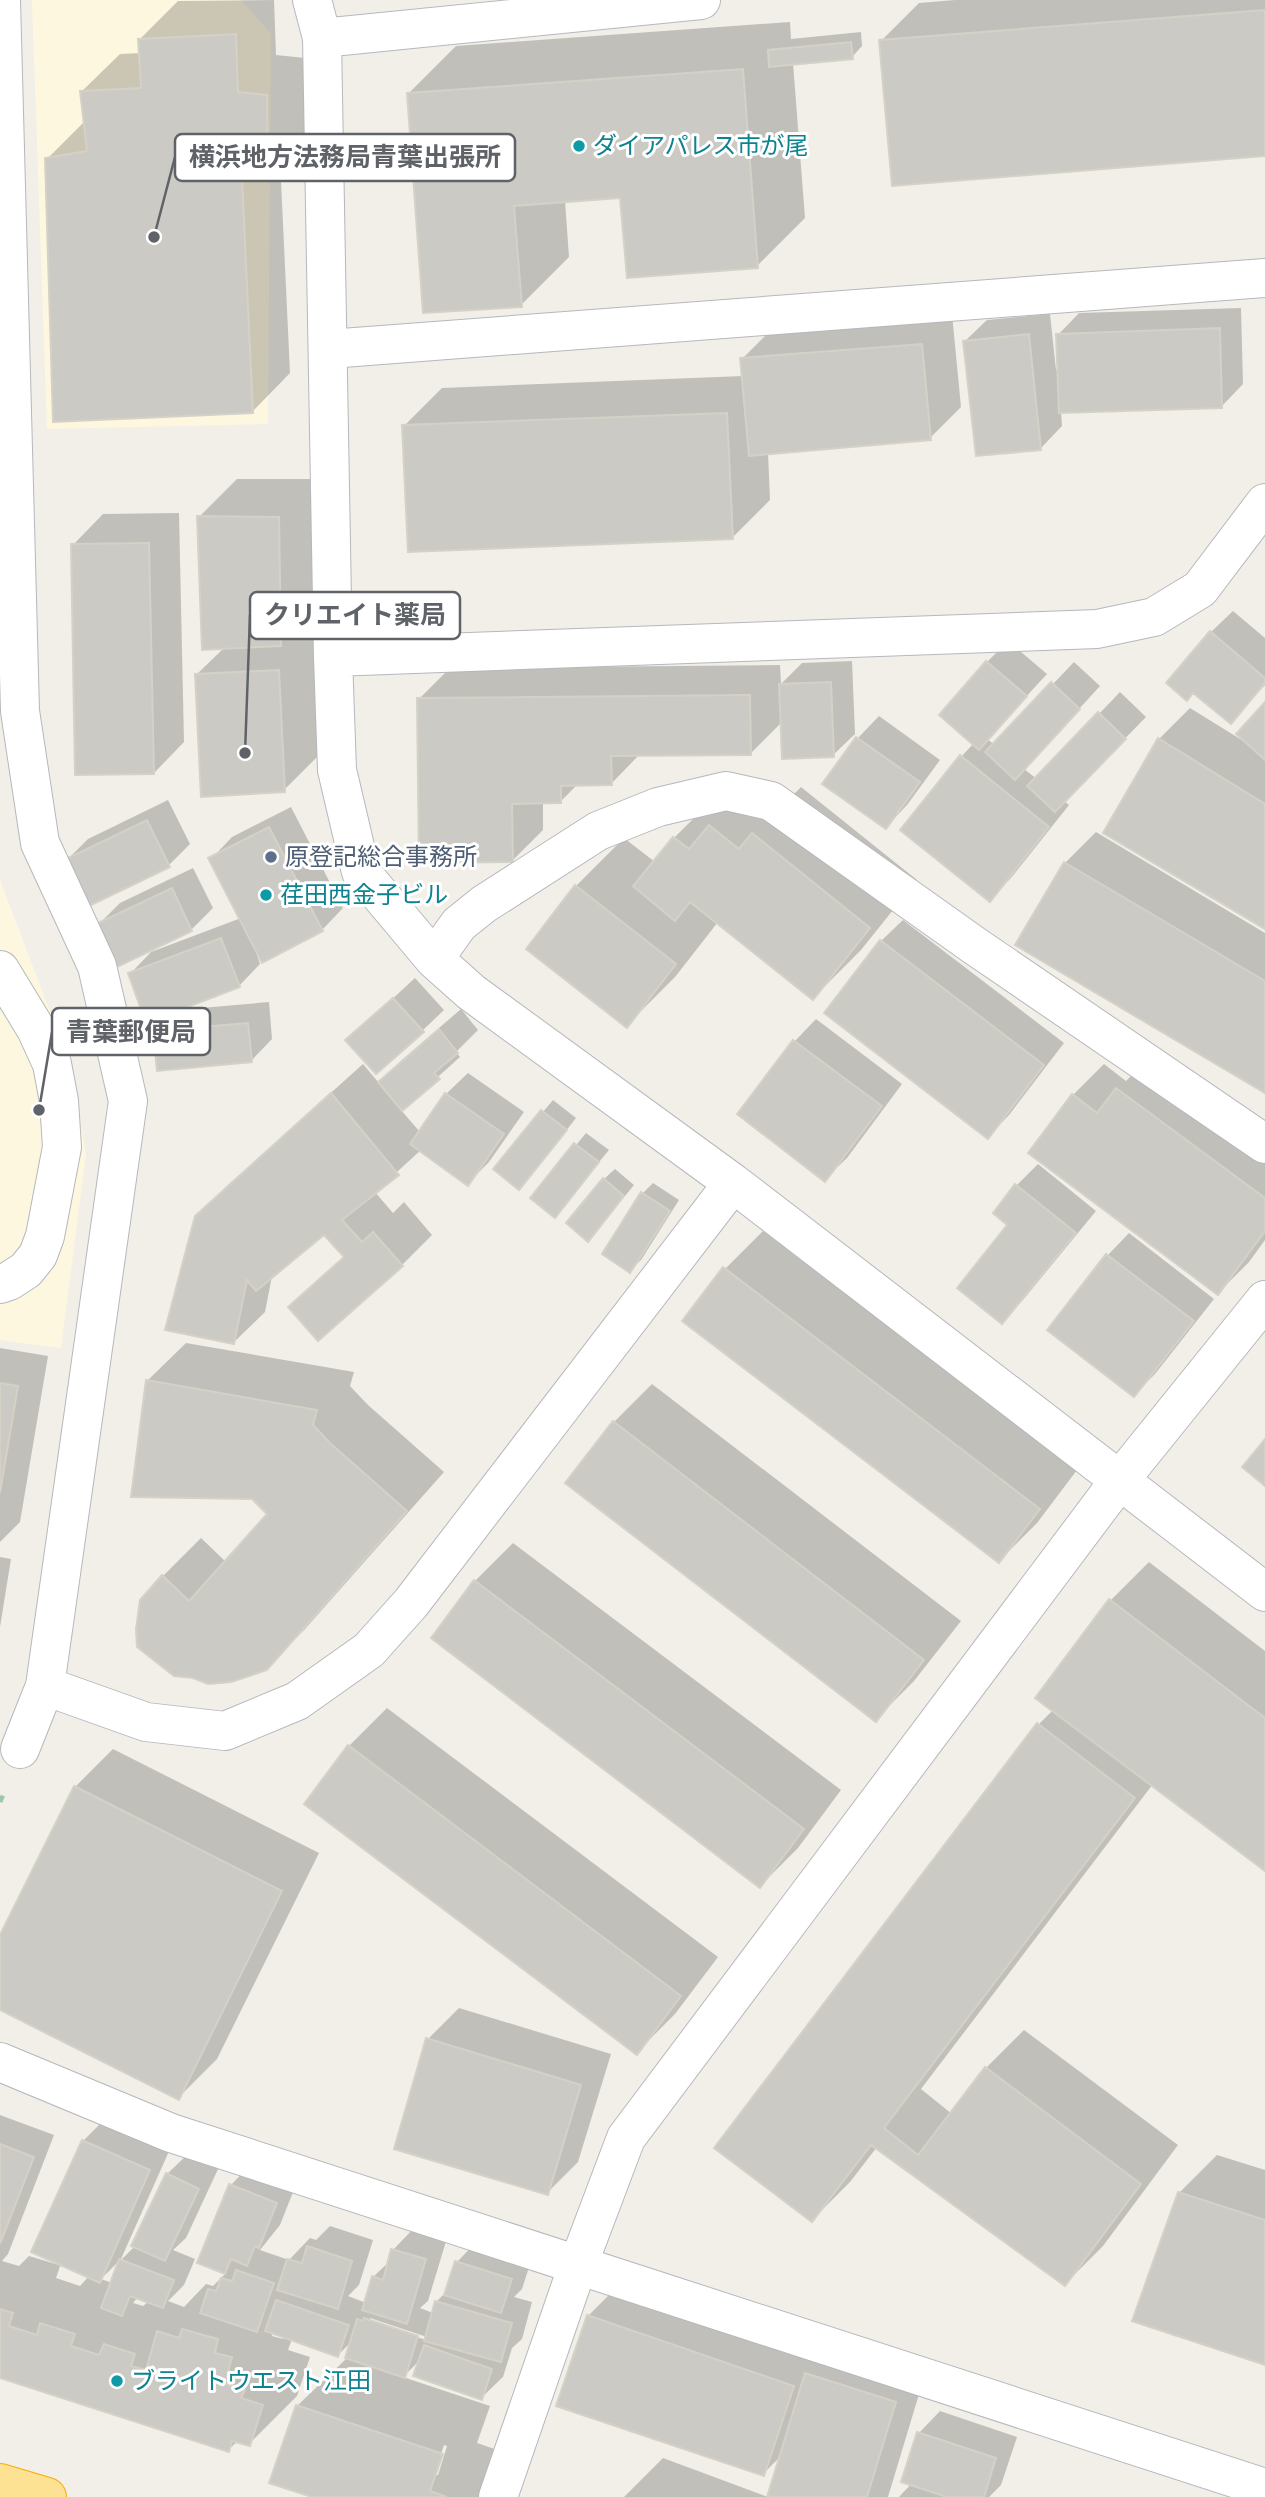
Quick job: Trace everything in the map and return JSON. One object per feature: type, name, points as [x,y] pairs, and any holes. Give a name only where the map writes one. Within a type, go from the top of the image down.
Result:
[{"type":"highway","points":[[0,2483],[47,2497]]},
{"type":"street","points":[[1,0],[20,712],[40,843],[97,965],[128,1101],[45,1686],[20,1749]]},
{"type":"street","points":[[312,0],[322,38],[337,770],[361,872],[434,959],[471,992],[733,1183],[1265,1592]]},
{"type":"street","points":[[322,38],[701,0]]},
{"type":"street","points":[[329,349],[1265,278]]},
{"type":"street","points":[[333,657],[1097,629],[1154,617],[1200,589],[1265,503]]},
{"type":"street","points":[[434,959],[459,924],[484,904],[598,831],[658,807],[726,791],[760,798],[771,801],[975,946],[1265,1144]]},
{"type":"street","points":[[0,970],[7,977],[36,1029],[52,1065],[59,1101],[62,1147],[45,1236],[38,1255],[26,1270],[0,1284]]},
{"type":"street","points":[[45,1686],[146,1722],[225,1731],[297,1701],[369,1650],[411,1603],[733,1183]]},
{"type":"street","points":[[498,2497],[578,2264],[626,2138],[1119,1481],[1265,1300]]},
{"type":"street","points":[[0,2062],[171,2133],[1265,2488]]},
{"type":"shaded area","points":[[32,0],[241,0],[271,34],[268,424],[47,429]]},
{"type":"shaded area","points":[[0,880],[71,1067],[86,1154],[61,1348],[0,1340]]},
{"type":"building","points":[[1265,10],[1265,156],[892,186],[879,40]]},
{"type":"building","points":[[236,34],[238,92],[267,95],[268,175],[242,178],[253,413],[53,422],[45,158],[87,151],[80,91],[141,88],[138,39]]},
{"type":"building","points":[[851,42],[853,59],[769,67],[768,50]]},
{"type":"building","name":"ダイアパレス市が尾","points":[[743,69],[758,268],[627,278],[620,198],[514,206],[522,307],[423,313],[407,93]]},
{"type":"building","points":[[1220,328],[1222,408],[1059,413],[1056,334]]},
{"type":"building","points":[[1029,334],[1041,450],[976,456],[963,341]]},
{"type":"building","points":[[922,344],[931,440],[749,456],[740,358]]},
{"type":"building","points":[[727,413],[733,539],[408,552],[402,425]]},
{"type":"building","points":[[197,516],[279,517],[281,646],[202,650]]},
{"type":"building","points":[[149,543],[154,774],[75,775],[71,544]]},
{"type":"building","points":[[1210,631],[1265,678],[1265,683],[1231,724],[1193,693],[1187,701],[1166,683]]},
{"type":"building","points":[[986,661],[1027,696],[979,750],[939,715]]},
{"type":"building","points":[[279,670],[285,792],[201,797],[195,674]]},
{"type":"building","points":[[831,682],[834,757],[782,759],[779,684]]},
{"type":"building","points":[[1051,682],[1080,709],[1015,780],[985,752]]},
{"type":"building","points":[[750,695],[751,755],[611,756],[612,785],[561,786],[561,803],[512,804],[513,862],[419,863],[417,698]]},
{"type":"building","points":[[1265,702],[1265,760],[1236,734]]},
{"type":"building","points":[[1098,712],[1126,739],[1055,812],[1027,786]]},
{"type":"building","points":[[856,737],[920,782],[886,829],[822,784]]},
{"type":"building","points":[[1158,738],[1265,804],[1265,929],[1103,833]]},
{"type":"building","points":[[960,755],[1049,827],[990,902],[900,830]]},
{"type":"building","points":[[147,820],[170,867],[87,907],[64,860]]},
{"type":"building","points":[[709,825],[739,849],[752,833],[870,928],[813,1000],[690,902],[675,921],[633,886],[673,837],[689,849]]},
{"type":"building","name":"荏田西金子ビル","points":[[269,827],[323,931],[262,963],[208,858]]},
{"type":"building","points":[[1064,862],[1265,981],[1265,1093],[1015,945]]},
{"type":"building","points":[[575,885],[676,964],[627,1028],[526,949]]},
{"type":"building","points":[[172,888],[192,931],[117,967],[96,924]]},
{"type":"building","points":[[221,938],[240,987],[146,1023],[128,973]]},
{"type":"building","points":[[880,940],[1044,1065],[988,1139],[824,1013]]},
{"type":"building","points":[[393,998],[424,1032],[376,1074],[345,1040]]},
{"type":"building","points":[[248,1023],[252,1062],[157,1071],[153,1031]]},
{"type":"building","points":[[439,1029],[458,1053],[434,1073],[440,1079],[402,1111],[378,1082]]},
{"type":"building","points":[[793,1040],[882,1106],[825,1182],[737,1114]]},
{"type":"building","points":[[1116,1088],[1265,1198],[1265,1231],[1218,1295],[1028,1153],[1072,1094],[1097,1113]]},
{"type":"building","points":[[331,1093],[399,1175],[342,1220],[362,1242],[373,1232],[403,1266],[318,1341],[288,1307],[344,1257],[324,1235],[256,1291],[247,1280],[234,1344],[165,1330],[195,1216]]},
{"type":"building","points":[[445,1093],[504,1134],[468,1186],[410,1144]]},
{"type":"building","points":[[541,1110],[567,1130],[519,1190],[493,1169]]},
{"type":"building","points":[[574,1143],[599,1162],[555,1218],[530,1198]]},
{"type":"building","points":[[603,1178],[624,1196],[588,1242],[566,1223]]},
{"type":"building","points":[[1015,1184],[1076,1233],[1002,1324],[957,1288],[1007,1225],[993,1213]]},
{"type":"building","points":[[641,1192],[670,1211],[630,1273],[602,1254]]},
{"type":"building","points":[[1106,1254],[1194,1321],[1134,1397],[1047,1330]]},
{"type":"building","points":[[723,1267],[1040,1509],[999,1563],[682,1321]]},
{"type":"building","points":[[146,1380],[317,1410],[313,1425],[407,1511],[267,1670],[231,1682],[208,1684],[193,1678],[174,1676],[137,1647],[136,1629],[140,1600],[162,1575],[189,1601],[267,1514],[252,1499],[131,1497]]},
{"type":"building","points":[[0,1383],[18,1386],[0,1493]]},
{"type":"building","points":[[613,1421],[924,1660],[876,1722],[565,1483]]},
{"type":"building","points":[[1265,1439],[1265,1486],[1242,1467]]},
{"type":"building","points":[[474,1580],[804,1829],[760,1888],[431,1638]]},
{"type":"building","points":[[1109,1599],[1265,1718],[1265,1871],[1035,1698]]},
{"type":"building","points":[[1037,1723],[1135,1798],[884,2128],[918,2155],[985,2067],[1141,2184],[1065,2286],[871,2145],[812,2222],[714,2148]]},
{"type":"building","points":[[348,1745],[681,1996],[637,2055],[304,1804]]},
{"type":"building","points":[[74,1786],[282,1891],[179,2100],[0,2010],[0,1935]]},
{"type":"building","points":[[426,2038],[581,2085],[548,2195],[394,2149]]},
{"type":"building","points":[[82,2140],[150,2170],[100,2283],[31,2252]]},
{"type":"building","points":[[0,2144],[34,2157],[0,2244]]},
{"type":"building","points":[[166,2173],[199,2189],[165,2261],[131,2246]]},
{"type":"building","points":[[229,2184],[277,2203],[259,2248],[255,2246],[247,2266],[231,2259],[225,2274],[197,2263]]},
{"type":"building","points":[[1178,2192],[1265,2220],[1265,2365],[1132,2321]]},
{"type":"building","points":[[307,2246],[352,2261],[338,2309],[277,2290],[287,2259],[302,2263]]},
{"type":"building","points":[[391,2249],[426,2259],[407,2324],[362,2310],[372,2276],[383,2280]]},
{"type":"building","points":[[119,2259],[174,2280],[163,2308],[130,2296],[122,2316],[101,2308]]},
{"type":"building","points":[[455,2261],[512,2279],[501,2313],[444,2295]]},
{"type":"building","points":[[236,2270],[274,2283],[257,2332],[200,2313],[208,2289],[216,2291],[221,2278],[232,2281]]},
{"type":"building","points":[[276,2300],[349,2325],[338,2357],[265,2331]]},
{"type":"building","points":[[435,2301],[512,2323],[501,2362],[424,2341]]},
{"type":"building","name":"ブライトウエスト江田","points":[[0,2309],[13,2313],[9,2326],[37,2335],[40,2323],[75,2334],[71,2346],[99,2355],[104,2344],[135,2354],[131,2366],[146,2370],[157,2331],[179,2338],[182,2329],[218,2339],[215,2353],[232,2357],[225,2384],[245,2390],[241,2398],[263,2405],[250,2446],[232,2441],[229,2452],[0,2378]]},
{"type":"building","points":[[587,2315],[794,2386],[764,2476],[556,2406]]},
{"type":"building","points":[[364,2318],[418,2336],[405,2378],[345,2358],[357,2319],[363,2321]]},
{"type":"building","points":[[424,2345],[492,2369],[482,2400],[413,2376]]},
{"type":"building","points":[[805,2373],[896,2402],[867,2497],[767,2497]]},
{"type":"building","points":[[296,2405],[443,2454],[430,2491],[447,2497],[312,2497],[269,2483]]},
{"type":"building","points":[[917,2432],[996,2458],[984,2497],[947,2497],[901,2482]]},
{"type":"place","name":"ダイアパレス市が尾","points":[[579,146]]},
{"type":"place","name":"横浜地方法務局青葉出張所","points":[[154,237]]},
{"type":"place","name":"クリエイト薬局","points":[[245,753]]},
{"type":"place","name":"原登記総合事務所","points":[[271,857]]},
{"type":"place","name":"荏田西金子ビル","points":[[266,895]]},
{"type":"place","name":"青葉郵便局","points":[[39,1110]]},
{"type":"place","name":"ブライトウエスト江田","points":[[117,2381]]}]
